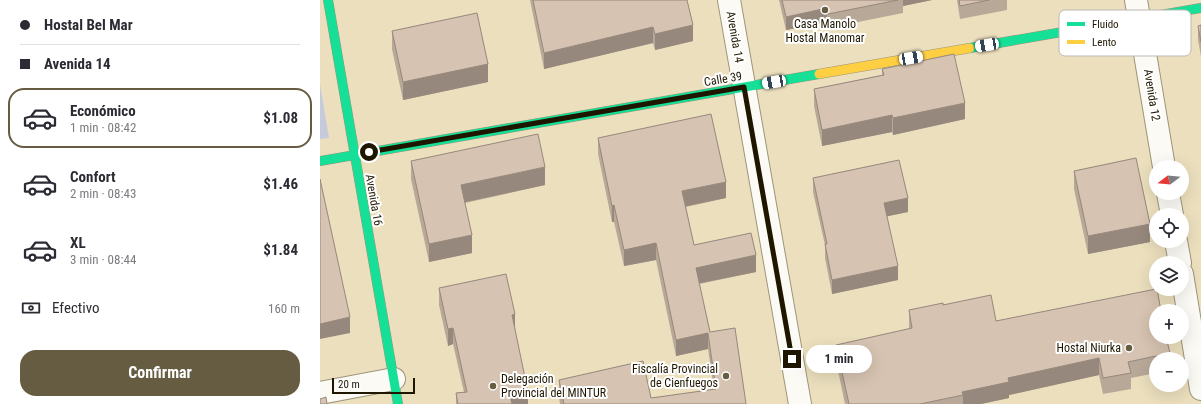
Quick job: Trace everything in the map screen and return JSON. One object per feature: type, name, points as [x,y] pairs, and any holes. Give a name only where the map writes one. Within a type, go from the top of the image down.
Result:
[{"type":"street","name":"Avenida 16","points":[[328,0],[398,404]]},
{"type":"street","name":"Avenida 14","points":[[729,0],[800,404]]},
{"type":"street","name":"Calle 39","points":[[1138,9],[1201,8]]},
{"type":"street","name":"Calle 39","points":[[320,160],[744,87],[1059,25]]},
{"type":"street","name":"Avenida 12","points":[[1146,56],[1163,160]]},
{"type":"street","points":[[1186,296],[1201,388]]},
{"type":"street","points":[[320,393],[394,379]]},
{"type":"shaded area","points":[[320,84],[329,138],[320,139]]},
{"type":"building","points":[[533,0],[687,0],[693,25],[655,34],[653,27],[544,53]]},
{"type":"building","points":[[782,0],[898,0],[828,14],[827,8],[786,17]]},
{"type":"building","points":[[959,0],[989,0],[960,6]]},
{"type":"building","points":[[477,13],[488,64],[403,82],[392,31]]},
{"type":"building","points":[[1201,25],[1201,42],[1198,26]]},
{"type":"building","points":[[954,54],[965,103],[893,118],[892,115],[822,130],[814,89],[884,75],[882,69]]},
{"type":"building","points":[[711,114],[726,182],[682,191],[694,245],[751,233],[756,255],[696,268],[710,332],[735,328],[746,404],[564,404],[559,380],[643,361],[651,398],[716,389],[708,333],[676,340],[656,243],[624,250],[614,205],[612,206],[598,138]]},
{"type":"building","points":[[538,134],[545,167],[461,185],[472,235],[429,244],[411,161]]},
{"type":"building","points":[[1136,158],[1149,224],[1088,236],[1074,171]]},
{"type":"building","points":[[899,160],[908,198],[884,203],[898,266],[832,280],[825,244],[827,244],[813,178]]},
{"type":"building","points":[[320,179],[350,317],[320,324]]},
{"type":"building","points":[[506,274],[515,314],[512,315],[528,392],[510,396],[512,404],[458,404],[456,393],[467,392],[453,328],[448,329],[439,288]]},
{"type":"building","points":[[1149,291],[1149,296],[1158,296],[1160,304],[1149,304],[1149,344],[1168,344],[1170,352],[1149,352],[1149,358],[1128,362],[1131,373],[1103,378],[1099,358],[1008,378],[1009,382],[962,392],[963,395],[920,404],[849,404],[836,345],[912,328],[909,310],[991,295],[996,321]]},
{"type":"building","points":[[326,397],[327,404],[320,404],[320,399]]},
{"type":"traffic: fast","points":[[328,0],[398,404]]},
{"type":"traffic: fast","points":[[1189,10],[1201,8]]},
{"type":"traffic: fast","points":[[970,48],[1059,33]]},
{"type":"traffic: fast","points":[[320,161],[819,74]]},
{"type":"traffic: slow","points":[[819,74],[970,48]]},
{"type":"place","name":"Casa Manolo Hostal Manomar","points":[[825,10]]},
{"type":"place","name":"Hostal Niurka","points":[[1129,348]]},
{"type":"place","name":"Fiscalía Provincial de Cienfuegos","points":[[726,376]]},
{"type":"place","name":"Delegación Provincial del MINTUR","points":[[493,386]]},
{"type":"route","points":[[369,152],[744,87],[792,359]]}]
